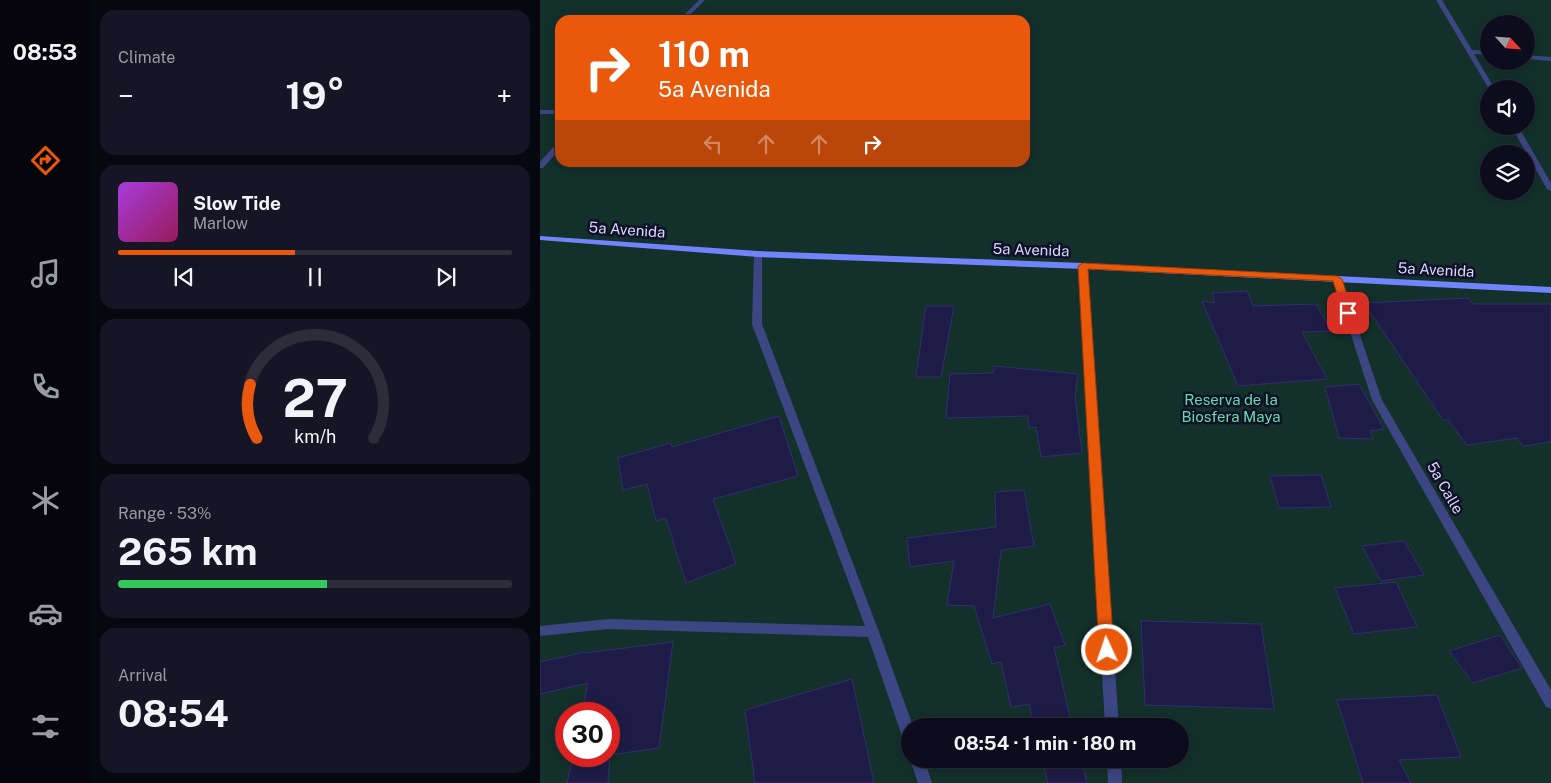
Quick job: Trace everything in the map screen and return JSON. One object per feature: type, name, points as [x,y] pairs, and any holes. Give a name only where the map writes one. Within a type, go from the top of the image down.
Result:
[{"type":"street","points":[[687,15],[702,0]]},
{"type":"street","points":[[1439,0],[1486,80]]},
{"type":"street","points":[[1469,52],[1480,53]]},
{"type":"street","points":[[1535,58],[1551,59]]},
{"type":"street","points":[[540,112],[555,112]]},
{"type":"street","points":[[1519,135],[1551,189]]},
{"type":"street","points":[[540,166],[555,150]]},
{"type":"street","name":"5a Avenida","points":[[540,238],[758,254],[1083,266],[1551,290]]},
{"type":"street","points":[[758,254],[758,324],[873,632],[903,718]]},
{"type":"street","points":[[1083,266],[1111,718]]},
{"type":"street","name":"5a Calle","points":[[1337,279],[1377,400],[1551,703]]},
{"type":"street","points":[[540,631],[608,624],[873,632]]},
{"type":"street","points":[[920,768],[925,783]]},
{"type":"street","points":[[1114,768],[1115,783]]},
{"type":"green space","name":"Reserva de la Biosfera Maya","points":[[540,0],[1551,0],[1551,783],[540,783]]},
{"type":"building","points":[[1247,291],[1253,306],[1316,304],[1331,331],[1302,332],[1327,379],[1238,386],[1202,301],[1215,303],[1212,293]]},
{"type":"building","points":[[1468,298],[1473,304],[1551,304],[1551,442],[1523,446],[1517,438],[1467,445],[1448,420],[1443,420],[1364,303]]},
{"type":"building","points":[[926,306],[954,306],[941,377],[916,377]]},
{"type":"building","points":[[995,366],[1078,374],[1075,398],[1082,453],[1041,457],[1036,427],[1029,428],[1028,416],[946,418],[950,374],[993,373]]},
{"type":"building","points":[[1359,384],[1384,429],[1370,431],[1373,439],[1339,438],[1325,387]]},
{"type":"building","points":[[779,416],[798,476],[713,499],[736,564],[686,583],[666,518],[656,521],[647,484],[623,490],[618,458],[671,443],[672,447]]},
{"type":"building","points":[[1321,475],[1331,507],[1279,508],[1270,476]]},
{"type":"building","points":[[1024,490],[1034,546],[1001,550],[993,618],[1050,604],[1065,645],[1054,648],[1070,718],[1032,718],[1029,704],[1011,707],[1001,662],[992,664],[974,606],[947,605],[954,561],[910,567],[907,538],[996,527],[995,492]]},
{"type":"building","points":[[1404,541],[1424,575],[1381,581],[1362,546]]},
{"type":"building","points":[[1396,582],[1417,627],[1354,634],[1335,588]]},
{"type":"building","points":[[1141,621],[1261,624],[1274,709],[1145,705]]},
{"type":"building","points":[[1500,635],[1522,668],[1473,683],[1449,651]]},
{"type":"building","points":[[673,642],[659,748],[620,754],[620,702],[584,702],[588,683],[540,694],[540,662],[585,653]]},
{"type":"building","points":[[852,679],[874,783],[755,783],[745,710]]},
{"type":"building","points":[[1437,695],[1461,757],[1399,760],[1411,783],[1363,783],[1337,700]]},
{"type":"building","points":[[571,767],[609,767],[608,783],[567,783]]},
{"type":"building","points":[[1044,768],[1083,768],[1087,783],[1048,783]]},
{"type":"route","points":[[1107,650],[1083,266],[1337,279],[1348,313]]}]
